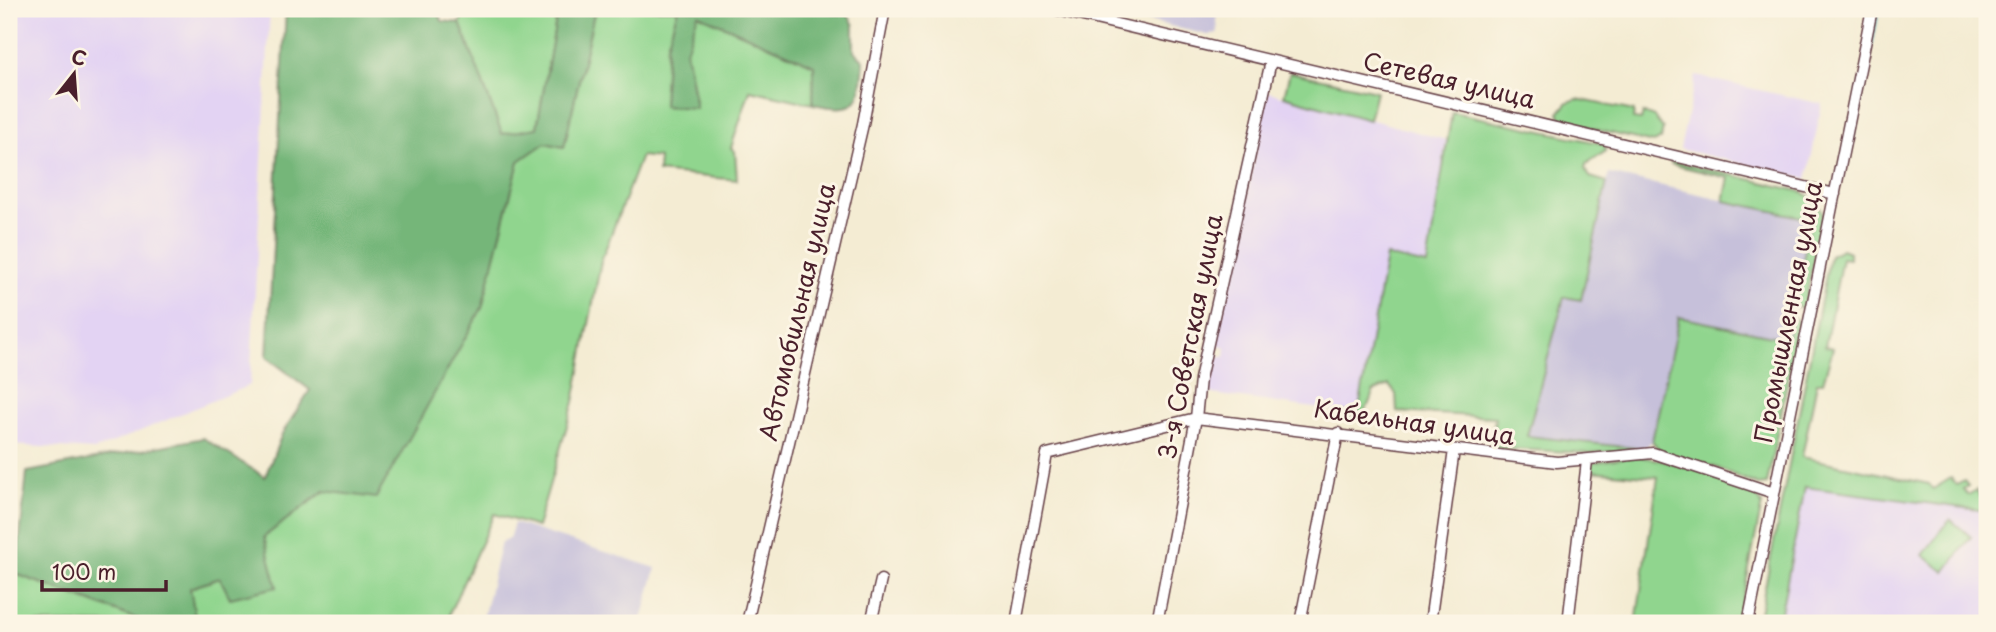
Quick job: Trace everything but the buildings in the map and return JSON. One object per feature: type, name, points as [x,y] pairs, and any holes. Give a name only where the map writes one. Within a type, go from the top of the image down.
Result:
[{"type":"street","name":"Автомобильная улица","points":[[747,623],[863,124],[886,9]]},
{"type":"street","name":"Сетевая улица","points":[[1054,9],[1835,194]]},
{"type":"street","name":"Промышленная улица","points":[[1748,623],[1872,9]]},
{"type":"street","name":"3-я Советская улица","points":[[1157,623],[1196,418],[1200,379],[1271,61]]},
{"type":"street","name":"Кабельная улица","points":[[1016,623],[1047,454],[1196,418],[1338,433],[1556,462],[1653,453],[1774,493]]},
{"type":"street","points":[[1300,623],[1338,433]]},
{"type":"street","points":[[1430,623],[1454,450]]},
{"type":"street","points":[[1568,623],[1587,461]]},
{"type":"street","points":[[871,623],[881,580]]},
{"type":"shaded area","points":[[9,9],[270,9],[250,385],[95,450],[9,445]]},
{"type":"shaded area","points":[[1098,9],[1216,9],[1218,33],[1208,35]]},
{"type":"shaded area","points":[[1696,76],[1822,104],[1807,179],[1680,149]]},
{"type":"shaded area","points":[[1268,92],[1446,140],[1427,265],[1386,256],[1358,414],[1213,394],[1207,389],[1211,361],[1216,356],[1225,357],[1226,348],[1219,345],[1216,339]]},
{"type":"shaded area","points":[[1609,174],[1811,219],[1788,339],[1679,317],[1652,441],[1644,448],[1527,436],[1564,297],[1581,300]]},
{"type":"shaded area","points":[[1805,486],[1987,511],[1987,623],[1779,623]]},
{"type":"shaded area","points":[[514,523],[656,568],[641,623],[482,623],[501,542],[509,539]]},
{"type":"green space","points":[[286,9],[437,9],[442,21],[460,23],[502,134],[537,128],[558,9],[595,9],[564,147],[545,143],[519,161],[482,308],[376,498],[324,491],[264,537],[277,587],[230,598],[220,578],[190,588],[196,622],[148,623],[16,574],[27,472],[203,438],[265,477],[282,434],[310,390],[267,357]]},
{"type":"green space","points":[[465,9],[558,9],[537,128],[502,134],[460,23]]},
{"type":"green space","points":[[595,9],[678,9],[667,45],[663,106],[696,107],[686,51],[697,14],[814,65],[813,104],[750,90],[731,148],[735,151],[737,180],[658,172],[659,158],[641,156],[601,261],[574,402],[537,527],[494,514],[450,612],[450,623],[190,623],[196,622],[190,588],[220,578],[276,586],[263,537],[325,491],[482,308],[519,161],[545,143],[564,147]]},
{"type":"green space","points":[[678,9],[823,9],[848,15],[854,25],[854,51],[864,60],[859,96],[849,106],[840,108],[813,104],[814,65],[698,14],[686,51],[696,108],[663,106],[667,45]]},
{"type":"green space","points":[[1290,72],[1376,91],[1369,120],[1284,96]]},
{"type":"green space","points":[[1577,99],[1634,111],[1633,119],[1641,120],[1643,113],[1654,117],[1663,128],[1661,139],[1653,143],[1564,122],[1559,113],[1568,102]]},
{"type":"green space","points":[[1452,112],[1604,144],[1606,151],[1586,164],[1585,169],[1590,177],[1607,182],[1581,300],[1564,297],[1527,436],[1643,449],[1589,453],[1491,448],[1495,417],[1397,412],[1396,394],[1389,385],[1373,392],[1369,404],[1360,415],[1342,418],[1342,412],[1358,414],[1386,256],[1427,265]]},
{"type":"green space","points":[[1673,161],[1803,192],[1816,201],[1823,212],[1804,308],[1794,306],[1811,219],[1724,201],[1729,178],[1671,164]]},
{"type":"green space","points":[[1842,249],[1849,252],[1849,259],[1842,258],[1825,346],[1833,348],[1823,382],[1817,382],[1802,457],[1929,484],[1933,489],[1951,478],[1957,485],[1964,481],[1968,486],[1963,489],[1968,495],[1976,490],[1980,496],[1987,492],[1987,511],[1805,487],[1779,623],[1758,623],[1830,255]]},
{"type":"green space","points":[[1679,317],[1787,339],[1792,317],[1799,322],[1767,484],[1758,485],[1717,468],[1661,452],[1652,441]]},
{"type":"green space","points":[[1634,456],[1664,461],[1724,478],[1741,486],[1762,504],[1738,623],[1636,623],[1658,477],[1590,471],[1590,463]]},
{"type":"green space","points":[[1950,519],[1971,537],[1945,572],[1923,555]]},
{"type":"green space","points":[[9,574],[16,574],[148,623],[9,623]]},
{"type":"waterway","points":[[1849,157],[1879,9]]}]
